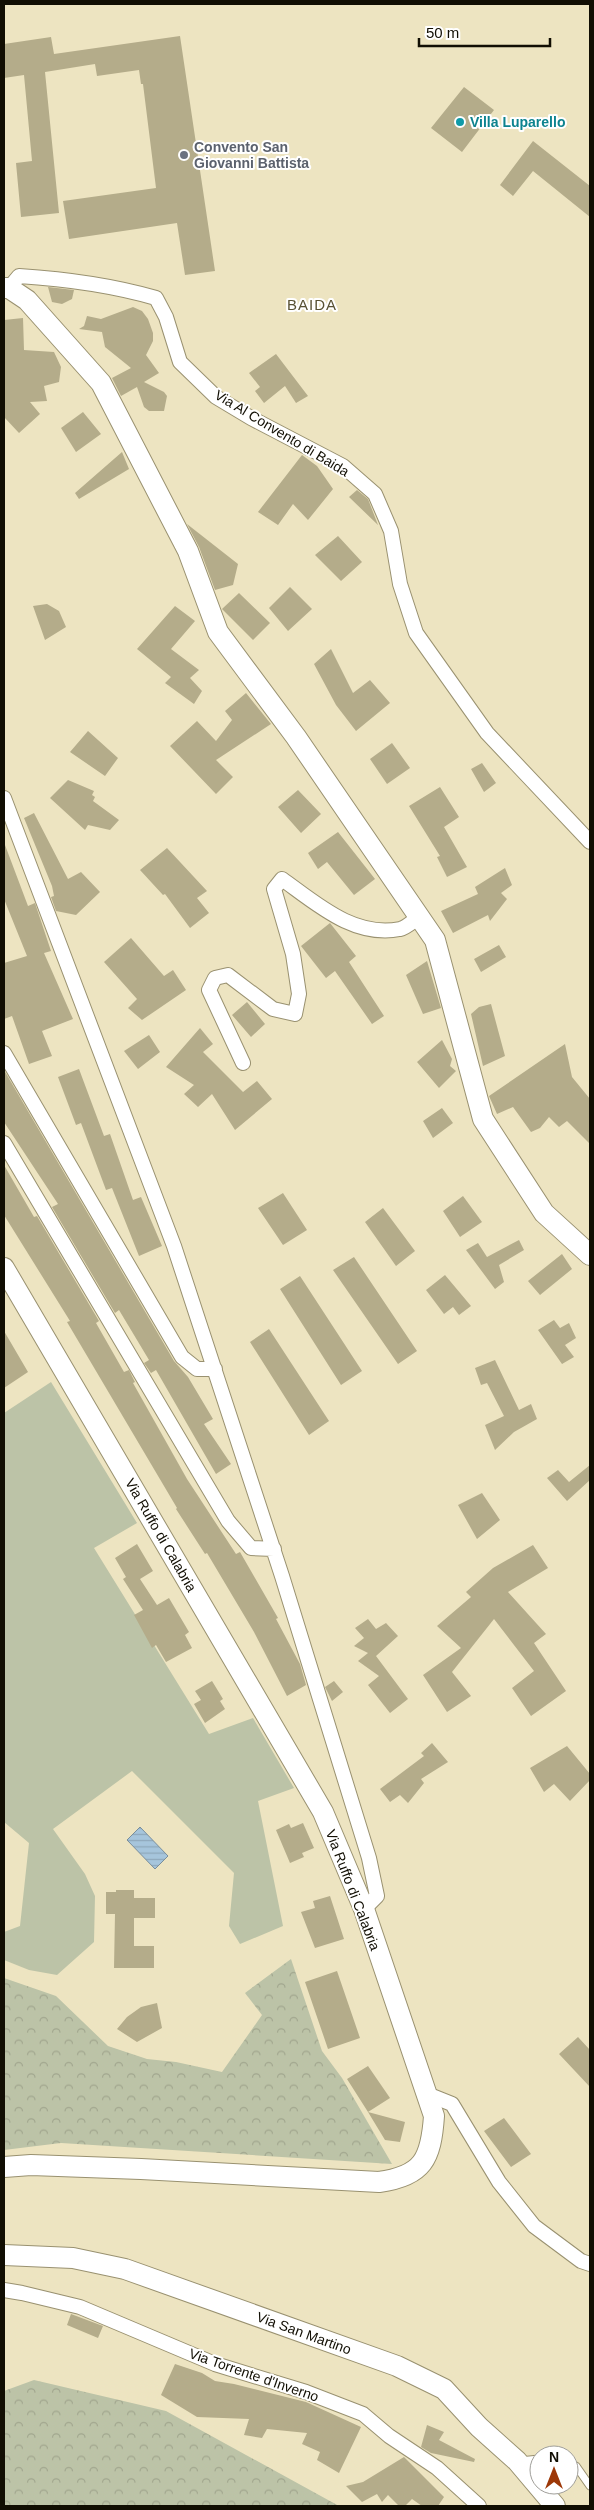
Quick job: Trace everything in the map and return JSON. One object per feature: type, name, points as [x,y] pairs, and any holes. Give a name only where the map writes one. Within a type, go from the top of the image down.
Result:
[{"type":"street","name":"Via Al Convento di Baida","points":[[7,288],[19,276],[65,279],[119,287],[156,298],[166,317],[180,362],[216,396],[251,418],[343,466],[375,494],[391,531],[400,584],[416,633],[487,733],[590,842]]},
{"type":"street","points":[[7,288],[27,300],[101,382],[188,550],[218,632],[296,738],[435,940],[482,1119],[544,1212],[590,1255]]},
{"type":"street","points":[[4,798],[174,1246],[274,1549],[369,1858],[377,1896],[364,1909]]},
{"type":"street","points":[[243,1063],[208,990],[215,978],[228,975],[273,1009],[295,1014],[300,994],[294,954],[274,888],[282,879],[334,916],[365,930],[401,929],[419,917]]},
{"type":"street","points":[[4,1053],[182,1357],[197,1369],[215,1369]]},
{"type":"street","points":[[4,1144],[228,1521],[251,1548],[274,1549]]},
{"type":"street","name":"Via Ruffo di Calabria","points":[[4,1268],[323,1812],[364,1909],[434,2116],[433,2138],[428,2157],[418,2169],[400,2179],[379,2182],[95,2167],[31,2165],[4,2167]]},
{"type":"street","points":[[427,2094],[452,2104],[499,2182],[534,2226],[581,2261],[590,2264]]},
{"type":"street","name":"Via San Martino","points":[[4,2255],[73,2258],[125,2269],[397,2366],[444,2389],[479,2427],[517,2461],[555,2506]]},
{"type":"street","name":"Via Torrente d'Inverno","points":[[4,2290],[80,2308],[216,2364],[262,2380],[306,2392],[363,2414],[389,2436],[437,2468],[479,2506]]},
{"type":"lane","points":[[517,2461],[529,2460]]},
{"type":"lane","points":[[579,2470],[590,2486]]},
{"type":"green space","points":[[51,1382],[137,1523],[94,1548],[209,1734],[253,1718],[294,1788],[258,1801],[283,1926],[240,1944],[229,1926],[234,1873],[132,1771],[53,1829],[85,1874],[95,1896],[94,1942],[57,1975],[29,1970],[4,1960],[4,1932],[20,1926],[29,1843],[4,1822],[4,1413]]},
{"type":"green space","points":[[291,1959],[322,2051],[342,2078],[392,2164],[61,2143],[4,2150],[4,1978],[56,1996],[108,2046],[147,2059],[176,2062],[222,2072],[262,2015],[245,1993]]},
{"type":"green space","points":[[34,2380],[166,2411],[339,2506],[4,2506],[4,2391]]},
{"type":"water","points":[[140,1827],[168,1856],[155,1869],[127,1840]]},
{"type":"building","name":"Convento San Giovanni Battista","points":[[180,36],[215,271],[185,275],[177,223],[69,239],[63,201],[156,188],[143,84],[141,84],[139,70],[97,76],[95,64],[45,72],[59,213],[21,217],[16,163],[32,161],[24,75],[4,78],[4,44],[51,37],[54,54]]},
{"type":"building","name":"Villa Luparello","points":[[464,87],[494,110],[462,152],[431,128]]},
{"type":"building","points":[[533,141],[590,186],[590,217],[533,171],[513,196],[500,185]]},
{"type":"building","points":[[48,287],[74,290],[72,299],[62,304],[52,302]]},
{"type":"building","points":[[133,307],[142,311],[148,319],[153,333],[153,341],[146,355],[159,373],[144,382],[164,392],[167,396],[164,411],[149,411],[144,407],[137,387],[121,396],[112,378],[131,368],[105,347],[102,332],[79,329],[84,326],[87,316],[101,319]]},
{"type":"building","points":[[23,318],[24,350],[54,352],[61,367],[59,382],[44,386],[47,401],[30,402],[40,414],[19,433],[4,417],[4,320]]},
{"type":"building","points":[[276,354],[308,396],[296,403],[285,386],[264,403],[255,391],[260,387],[249,373]]},
{"type":"building","points":[[83,412],[101,434],[76,452],[61,428]]},
{"type":"building","points":[[122,452],[129,469],[79,499],[75,493]]},
{"type":"building","points":[[302,455],[317,466],[333,489],[308,520],[293,504],[278,525],[258,512]]},
{"type":"building","points":[[357,490],[368,499],[378,525],[349,497]]},
{"type":"building","points":[[187,524],[238,564],[233,585],[215,590],[199,547]]},
{"type":"building","points":[[338,536],[362,562],[341,581],[315,555]]},
{"type":"building","points":[[290,587],[312,609],[288,631],[269,608]]},
{"type":"building","points":[[239,593],[270,623],[253,640],[222,609]]},
{"type":"building","points":[[47,604],[59,611],[66,627],[45,640],[33,606]]},
{"type":"building","points":[[175,606],[195,621],[171,649],[199,670],[190,678],[202,691],[194,704],[165,683],[171,677],[137,649]]},
{"type":"building","points":[[331,649],[353,693],[370,680],[390,703],[356,731],[336,705],[314,664]]},
{"type":"building","points":[[246,693],[271,724],[216,760],[233,777],[216,794],[170,746],[197,721],[216,741],[232,720],[225,711]]},
{"type":"building","points":[[88,731],[118,758],[105,776],[70,752]]},
{"type":"building","points":[[392,743],[410,768],[387,784],[370,759]]},
{"type":"building","points":[[482,763],[496,783],[484,792],[471,769]]},
{"type":"building","points":[[68,780],[94,791],[92,795],[95,797],[93,801],[119,820],[110,830],[88,825],[85,830],[50,798]]},
{"type":"building","points":[[440,787],[459,817],[444,827],[467,867],[447,877],[437,857],[440,856],[409,806]]},
{"type":"building","points":[[298,790],[321,814],[301,833],[278,807]]},
{"type":"building","points":[[34,813],[68,879],[81,872],[100,892],[76,915],[56,911],[51,897],[54,896],[52,886],[24,818]]},
{"type":"building","points":[[338,832],[375,879],[354,895],[327,862],[318,869],[308,853]]},
{"type":"building","points":[[5,845],[28,906],[35,903],[51,951],[44,953],[73,1019],[42,1031],[52,1056],[29,1064],[12,1016],[4,1019],[4,963],[27,956],[4,899]]},
{"type":"building","points":[[167,848],[207,891],[197,898],[209,913],[190,928],[165,894],[163,895],[140,870]]},
{"type":"building","points":[[505,868],[512,885],[501,893],[507,899],[490,921],[488,915],[453,933],[441,911],[478,894],[475,887]]},
{"type":"building","points":[[330,923],[356,956],[349,962],[384,1016],[372,1024],[335,971],[326,978],[301,946]]},
{"type":"building","points":[[131,938],[164,976],[173,970],[186,990],[142,1020],[128,1008],[137,999],[104,962]]},
{"type":"building","points":[[499,945],[506,957],[481,972],[474,959]]},
{"type":"building","points":[[427,961],[441,1008],[423,1014],[406,975]]},
{"type":"building","points":[[247,1002],[265,1024],[251,1037],[232,1015]]},
{"type":"building","points":[[491,1004],[505,1056],[483,1066],[471,1014],[479,1007]]},
{"type":"building","points":[[200,1028],[213,1044],[203,1052],[243,1092],[257,1081],[272,1099],[235,1130],[212,1094],[198,1107],[184,1094],[194,1085],[166,1067]]},
{"type":"building","points":[[149,1035],[160,1052],[138,1069],[124,1051]]},
{"type":"building","points":[[442,1040],[452,1059],[450,1066],[456,1071],[439,1088],[417,1062]]},
{"type":"building","points":[[565,1044],[572,1077],[590,1099],[590,1144],[567,1121],[559,1127],[549,1117],[540,1128],[531,1132],[513,1107],[497,1114],[489,1096]]},
{"type":"building","points":[[79,1069],[104,1136],[110,1134],[133,1200],[141,1197],[162,1246],[139,1256],[112,1188],[106,1190],[81,1123],[76,1125],[58,1077]]},
{"type":"building","points":[[4,1070],[174,1361],[188,1377],[213,1419],[204,1424],[231,1464],[216,1474],[156,1370],[151,1373],[144,1363],[149,1360],[119,1310],[115,1313],[52,1207],[58,1204],[4,1122]]},
{"type":"building","points":[[442,1108],[453,1123],[433,1138],[423,1121]]},
{"type":"building","points":[[4,1165],[34,1217],[37,1216],[99,1321],[96,1323],[124,1372],[129,1370],[135,1382],[133,1383],[187,1479],[236,1554],[240,1552],[278,1618],[276,1619],[300,1664],[306,1685],[287,1696],[254,1632],[207,1553],[205,1554],[176,1509],[67,1322],[70,1321],[4,1215]]},
{"type":"building","points":[[283,1193],[307,1230],[283,1245],[258,1208]]},
{"type":"building","points":[[463,1196],[482,1222],[460,1237],[443,1211]]},
{"type":"building","points":[[383,1208],[415,1251],[396,1266],[365,1222]]},
{"type":"building","points":[[519,1240],[524,1250],[499,1265],[504,1282],[495,1289],[466,1250],[478,1243],[487,1257]]},
{"type":"building","points":[[562,1254],[572,1269],[540,1295],[528,1281]]},
{"type":"building","points":[[354,1257],[417,1351],[398,1364],[333,1270]]},
{"type":"building","points":[[445,1275],[471,1306],[459,1315],[453,1307],[444,1314],[426,1290]]},
{"type":"building","points":[[300,1276],[362,1371],[341,1385],[280,1289]]},
{"type":"building","points":[[554,1320],[560,1328],[569,1323],[576,1338],[565,1345],[574,1357],[562,1364],[538,1330]]},
{"type":"building","points":[[269,1329],[329,1421],[309,1435],[250,1342]]},
{"type":"building","points":[[4,1331],[28,1372],[4,1388]]},
{"type":"building","points":[[495,1360],[519,1410],[531,1404],[537,1419],[514,1432],[495,1450],[485,1425],[504,1416],[487,1383],[481,1385],[475,1368]]},
{"type":"building","points":[[590,1465],[590,1480],[567,1501],[547,1478],[558,1470],[569,1482]]},
{"type":"building","points":[[482,1493],[500,1520],[477,1539],[458,1505]]},
{"type":"building","points":[[137,1544],[153,1571],[140,1579],[157,1605],[169,1598],[189,1632],[185,1635],[192,1648],[166,1662],[156,1645],[152,1648],[134,1615],[143,1610],[123,1579],[126,1577],[115,1558]]},
{"type":"building","points":[[533,1545],[548,1568],[508,1592],[546,1634],[534,1643],[566,1691],[531,1716],[512,1688],[534,1671],[494,1619],[452,1672],[471,1696],[447,1712],[423,1675],[461,1648],[437,1626],[471,1597],[466,1592],[493,1568]]},
{"type":"building","points":[[368,1619],[376,1629],[386,1623],[398,1636],[376,1656],[408,1699],[390,1713],[368,1685],[379,1676],[358,1661],[368,1653],[354,1646],[364,1638],[355,1628]]},
{"type":"building","points":[[212,1681],[223,1699],[220,1701],[225,1709],[205,1723],[194,1704],[201,1700],[195,1691]]},
{"type":"building","points":[[334,1681],[343,1692],[332,1701],[325,1687]]},
{"type":"building","points":[[432,1743],[448,1762],[421,1779],[424,1783],[408,1803],[400,1795],[390,1802],[380,1789],[424,1756],[421,1753]]},
{"type":"building","points":[[567,1746],[590,1774],[590,1780],[570,1801],[554,1784],[544,1792],[530,1768]]},
{"type":"building","points":[[303,1823],[314,1848],[302,1853],[304,1857],[290,1863],[276,1830],[289,1824],[291,1828]]},
{"type":"building","points":[[116,1890],[134,1890],[134,1898],[155,1898],[155,1918],[134,1918],[134,1946],[154,1946],[154,1968],[114,1968],[115,1914],[106,1914],[106,1892],[116,1892]]},
{"type":"building","points":[[330,1896],[344,1939],[315,1948],[301,1912],[315,1908],[313,1901]]},
{"type":"building","points":[[337,1971],[360,2038],[328,2049],[305,1982]]},
{"type":"building","points":[[157,2003],[162,2028],[137,2042],[117,2029],[127,2017],[141,2007]]},
{"type":"building","points":[[578,2037],[590,2050],[590,2087],[559,2054]]},
{"type":"building","points":[[368,2066],[390,2098],[368,2112],[347,2079]]},
{"type":"building","points":[[368,2112],[405,2122],[400,2142],[385,2140]]},
{"type":"building","points":[[504,2118],[531,2154],[511,2167],[484,2131]]},
{"type":"building","points":[[71,2314],[103,2326],[98,2338],[67,2325]]},
{"type":"building","points":[[175,2364],[202,2373],[215,2381],[306,2402],[361,2427],[339,2473],[317,2460],[320,2452],[302,2444],[307,2433],[267,2429],[262,2438],[244,2435],[249,2419],[197,2417],[161,2395]]},
{"type":"building","points":[[427,2425],[444,2432],[439,2440],[475,2459],[474,2462],[431,2453],[421,2447]]},
{"type":"building","points":[[404,2457],[444,2497],[438,2506],[422,2506],[412,2499],[405,2506],[399,2506],[388,2495],[382,2502],[377,2494],[362,2502],[346,2486],[363,2482]]},
{"type":"place","name":"Villa Luparello","points":[[460,122]]},
{"type":"place","name":"Convento San Giovanni Battista","points":[[184,155]]},
{"type":"district","name":"BAIDA","points":[[312,305]]}]
